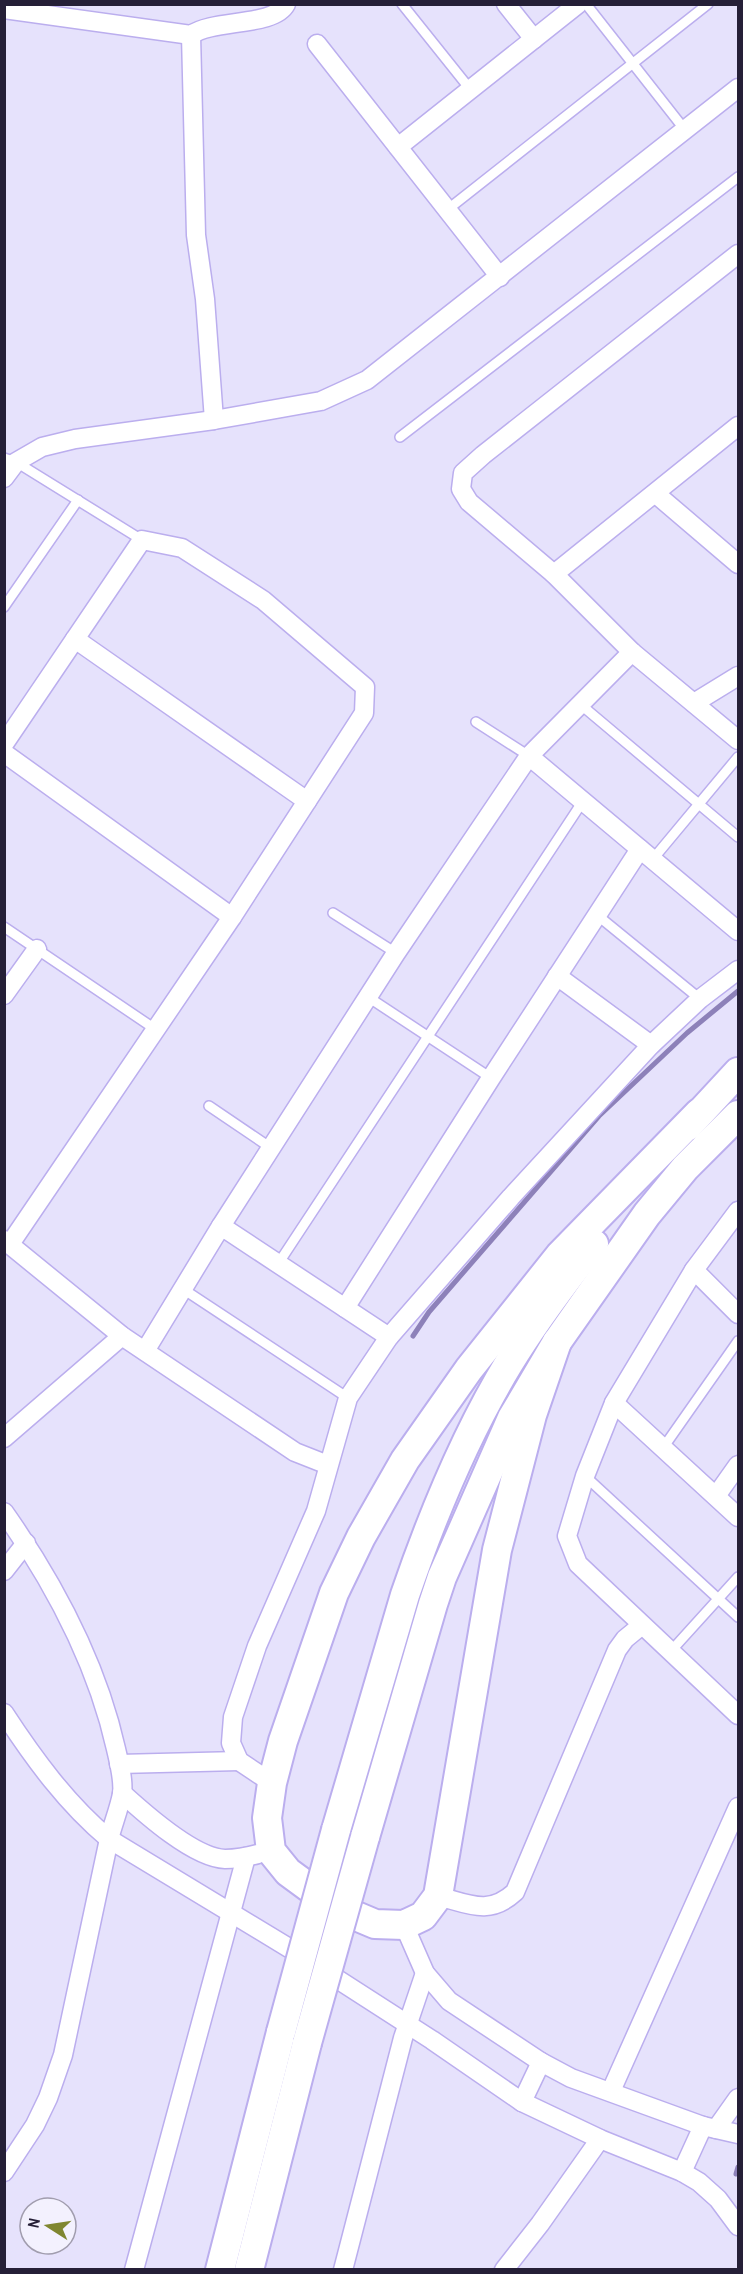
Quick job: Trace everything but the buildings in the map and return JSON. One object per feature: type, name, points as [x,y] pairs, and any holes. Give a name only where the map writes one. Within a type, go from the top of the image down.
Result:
[{"type":"main road","points":[[557,1342],[532,1415],[497,1550],[438,1896],[423,1916],[404,1925],[375,1924],[337,1908],[259,1854],[272,1783],[283,1741],[334,1593],[361,1537],[405,1460],[469,1369],[560,1255],[738,1072]]},
{"type":"main road","points":[[219,2270],[336,1830],[416,1562],[478,1420],[522,1343],[573,1270],[699,1113]]},
{"type":"main road","points":[[249,2270],[307,2043],[422,1635],[442,1577],[512,1418],[557,1342],[647,1214],[686,1168],[738,1114]]},
{"type":"street","points":[[4,9],[191,35],[200,28],[264,19],[284,9],[286,4]]},
{"type":"street","points":[[506,4],[534,39]]},
{"type":"street","points":[[398,147],[578,4]]},
{"type":"street","points":[[191,35],[196,235],[205,299],[214,420]]},
{"type":"street","points":[[317,44],[500,277]]},
{"type":"street","points":[[4,478],[10,460],[42,447],[75,439],[214,420],[321,401],[367,380],[738,88]]},
{"type":"street","points":[[738,254],[483,455],[463,473],[461,489],[469,502],[554,574],[632,652],[738,740]]},
{"type":"street","points":[[554,574],[738,426]]},
{"type":"street","points":[[656,494],[738,564]]},
{"type":"street","points":[[7,734],[142,540],[182,548],[263,600],[365,687],[364,713],[232,916],[7,1242],[122,1336],[295,1452],[328,1466]]},
{"type":"street","points":[[75,639],[307,801]]},
{"type":"street","points":[[145,1351],[221,1226],[396,953],[530,756],[632,652]]},
{"type":"street","points":[[694,703],[738,676]]},
{"type":"street","points":[[4,753],[232,916]]},
{"type":"street","points":[[530,756],[738,931]]},
{"type":"street","points":[[345,1308],[597,915],[647,854]]},
{"type":"street","points":[[4,995],[37,949]]},
{"type":"street","points":[[272,1783],[239,1761],[231,1743],[233,1717],[257,1646],[316,1511],[348,1398],[389,1337],[511,1197],[651,1046],[700,999],[738,970]]},
{"type":"street","points":[[557,976],[651,1046]]},
{"type":"street","points":[[738,1211],[694,1270],[614,1403],[585,1476],[567,1536],[578,1564],[738,1715]]},
{"type":"street","points":[[221,1226],[389,1337]]},
{"type":"street","points":[[694,1270],[738,1314]]},
{"type":"street","points":[[4,1438],[122,1336]]},
{"type":"street","points":[[614,1403],[738,1517]]},
{"type":"street","points":[[716,1496],[738,1465]]},
{"type":"street","points":[[4,1512],[26,1543],[78,1639],[107,1712],[119,1764],[120,1799],[110,1835],[63,2055],[48,2098],[35,2125],[4,2172]]},
{"type":"street","points":[[4,1571],[26,1543]]},
{"type":"street","points":[[438,1896],[486,1907],[503,1902],[514,1892],[616,1650],[642,1624]]},
{"type":"street","points":[[4,1713],[52,1780],[87,1820],[232,1914],[410,2019],[522,2102],[600,2139],[685,2164],[699,2182],[718,2199],[738,2226]]},
{"type":"street","points":[[119,1764],[239,1761]]},
{"type":"street","points":[[120,1799],[203,1854],[224,1859],[259,1854]]},
{"type":"street","points":[[611,2091],[738,1807]]},
{"type":"street","points":[[134,2270],[232,1914],[259,1854]]},
{"type":"street","points":[[404,1925],[425,1973],[449,2001],[541,2062],[571,2078],[716,2132]]},
{"type":"street","points":[[344,2270],[410,2019],[425,1973]]},
{"type":"street","points":[[522,2102],[541,2062]]},
{"type":"street","points":[[685,2164],[716,2132],[738,2098]]},
{"type":"street","points":[[504,2270],[540,2224],[600,2139]]},
{"type":"lane","points":[[402,4],[470,90]]},
{"type":"lane","points":[[586,4],[685,130]]},
{"type":"lane","points":[[447,210],[708,4]]},
{"type":"lane","points":[[400,437],[738,177]]},
{"type":"lane","points":[[10,460],[142,540]]},
{"type":"lane","points":[[4,608],[78,500]]},
{"type":"lane","points":[[580,704],[738,837]]},
{"type":"lane","points":[[477,722],[530,756]]},
{"type":"lane","points":[[647,854],[699,804],[738,757]]},
{"type":"lane","points":[[278,1264],[583,801]]},
{"type":"lane","points":[[333,913],[396,953]]},
{"type":"lane","points":[[597,915],[700,999]]},
{"type":"lane","points":[[4,927],[155,1029]]},
{"type":"lane","points":[[368,997],[491,1078]]},
{"type":"lane","points":[[210,1106],[271,1148]]},
{"type":"lane","points":[[183,1289],[348,1398]]},
{"type":"lane","points":[[663,1448],[738,1341]]},
{"type":"lane","points":[[585,1476],[738,1617]]},
{"type":"lane","points":[[671,1651],[738,1577]]},
{"type":"waterway","points":[[413,1336],[429,1312],[599,1116],[687,1033],[738,991]]},
{"type":"waterway","points":[[736,2174],[738,2167]]}]
